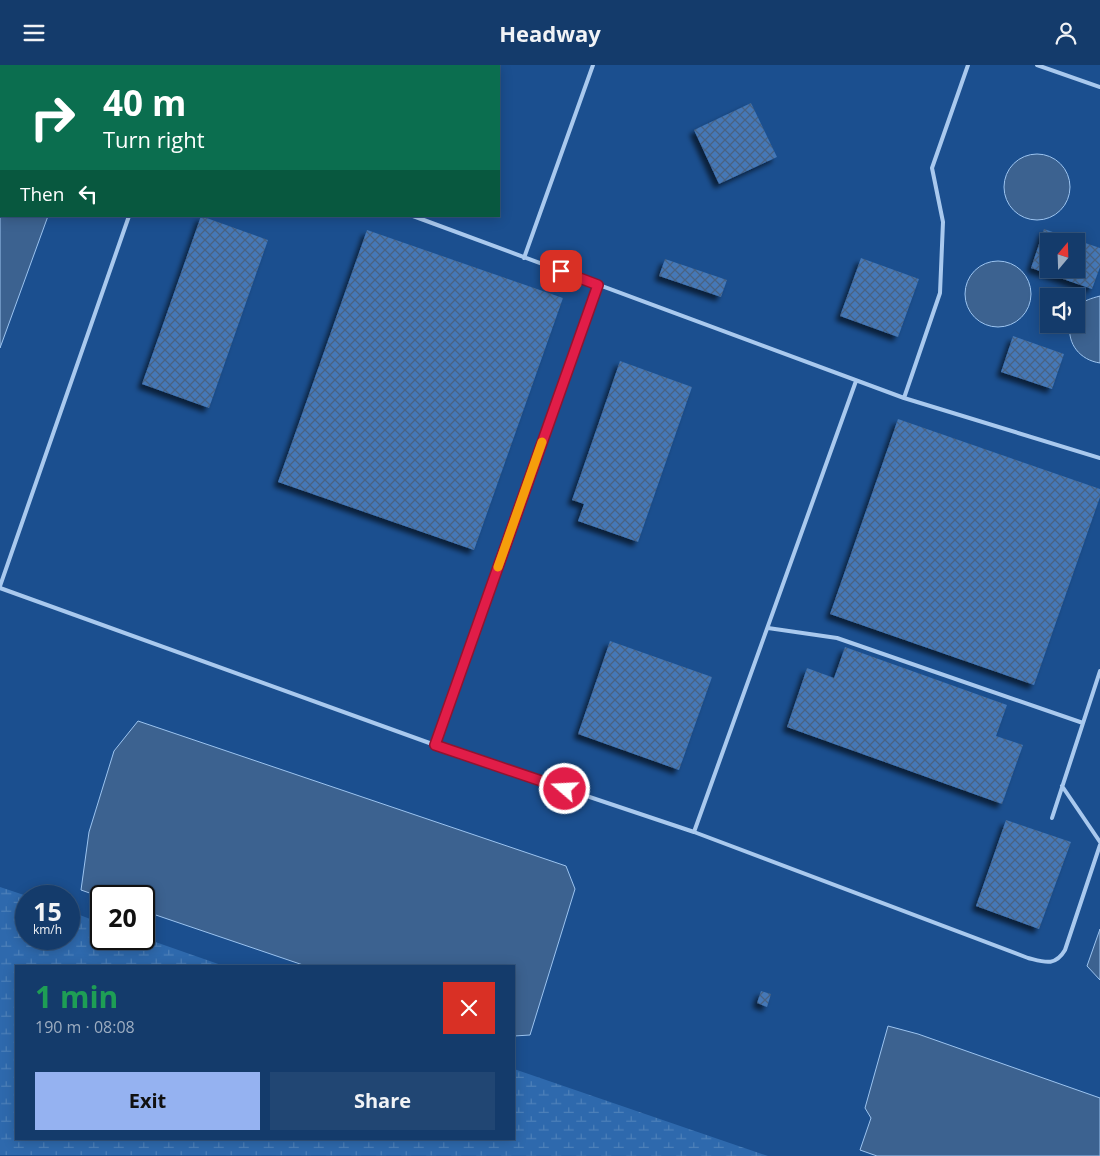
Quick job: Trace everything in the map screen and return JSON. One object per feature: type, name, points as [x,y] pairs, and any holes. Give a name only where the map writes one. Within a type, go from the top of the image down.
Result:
[{"type":"lane","points":[[524,258],[593,65]]},
{"type":"lane","points":[[904,398],[940,293],[943,222],[932,168],[968,65]]},
{"type":"lane","points":[[1037,65],[1100,87]]},
{"type":"lane","points":[[129,217],[0,587],[435,745],[694,832],[1028,958],[1050,963],[1060,959],[1065,950],[1100,843],[1062,786]]},
{"type":"lane","points":[[416,217],[904,398],[1100,458]]},
{"type":"lane","points":[[435,745],[598,285]]},
{"type":"lane","points":[[694,832],[856,381]]},
{"type":"lane","points":[[768,628],[836,638],[1083,723]]},
{"type":"lane","points":[[1052,818],[1100,671]]},
{"type":"green space","points":[[0,887],[15,892],[15,950],[80,950],[80,915],[90,919],[90,950],[155,950],[155,942],[221,965],[15,965],[15,1140],[515,1140],[515,1069],[768,1156],[0,1155]]},
{"type":"shaded area","points":[[1031,154],[1043,154],[1055,159],[1065,169],[1070,181],[1068,200],[1055,215],[1043,220],[1031,220],[1019,215],[1009,205],[1004,193],[1004,181],[1009,169],[1019,159]]},
{"type":"shaded area","points":[[0,217],[48,217],[0,348]]},
{"type":"shaded area","points":[[992,261],[1004,261],[1016,266],[1026,276],[1031,288],[1029,307],[1016,322],[1004,327],[992,327],[980,322],[970,312],[965,300],[965,288],[970,276],[980,266]]},
{"type":"shaded area","points":[[1100,296],[1100,363],[1081,355],[1076,350],[1071,338],[1070,333],[1085,333],[1085,302]]},
{"type":"shaded area","points":[[138,721],[566,866],[575,889],[530,1035],[515,1036],[515,965],[303,965],[155,915],[155,885],[90,885],[90,893],[81,890],[89,832],[114,751]]},
{"type":"shaded area","points":[[1100,929],[1100,980],[1087,966]]},
{"type":"shaded area","points":[[888,1026],[918,1034],[1100,1098],[1100,1156],[877,1156],[860,1150],[871,1118],[865,1108]]},
{"type":"building","points":[[751,103],[777,157],[719,184],[694,130]]},
{"type":"building","points":[[201,217],[268,240],[209,408],[142,384]]},
{"type":"building","points":[[1044,229],[1056,233],[1043,233]]},
{"type":"building","points":[[367,230],[563,298],[474,550],[278,482]]},
{"type":"building","points":[[1040,241],[1040,271],[1031,268]]},
{"type":"building","points":[[1085,243],[1100,248],[1100,267],[1092,289],[1060,278],[1085,278]]},
{"type":"building","points":[[861,258],[919,279],[898,337],[840,316]]},
{"type":"building","points":[[665,259],[727,280],[721,297],[659,276]]},
{"type":"building","points":[[1013,336],[1064,354],[1052,389],[1001,372]]},
{"type":"building","points":[[620,361],[692,387],[638,542],[578,521],[584,504],[572,500]]},
{"type":"building","points":[[898,419],[1100,489],[1100,497],[1034,685],[830,614]]},
{"type":"building","points":[[610,641],[712,677],[679,770],[578,734]]},
{"type":"building","points":[[845,647],[1007,705],[996,736],[1023,745],[1002,804],[787,727],[807,668],[834,678]]},
{"type":"building","points":[[1006,820],[1071,842],[1039,929],[976,906]]},
{"type":"building","points":[[761,991],[771,994],[767,1007],[757,1003]]},
{"type":"slow traffic","points":[[498,567],[542,442]]},
{"type":"route","points":[[561,271],[598,285],[435,745],[565,789]]}]
